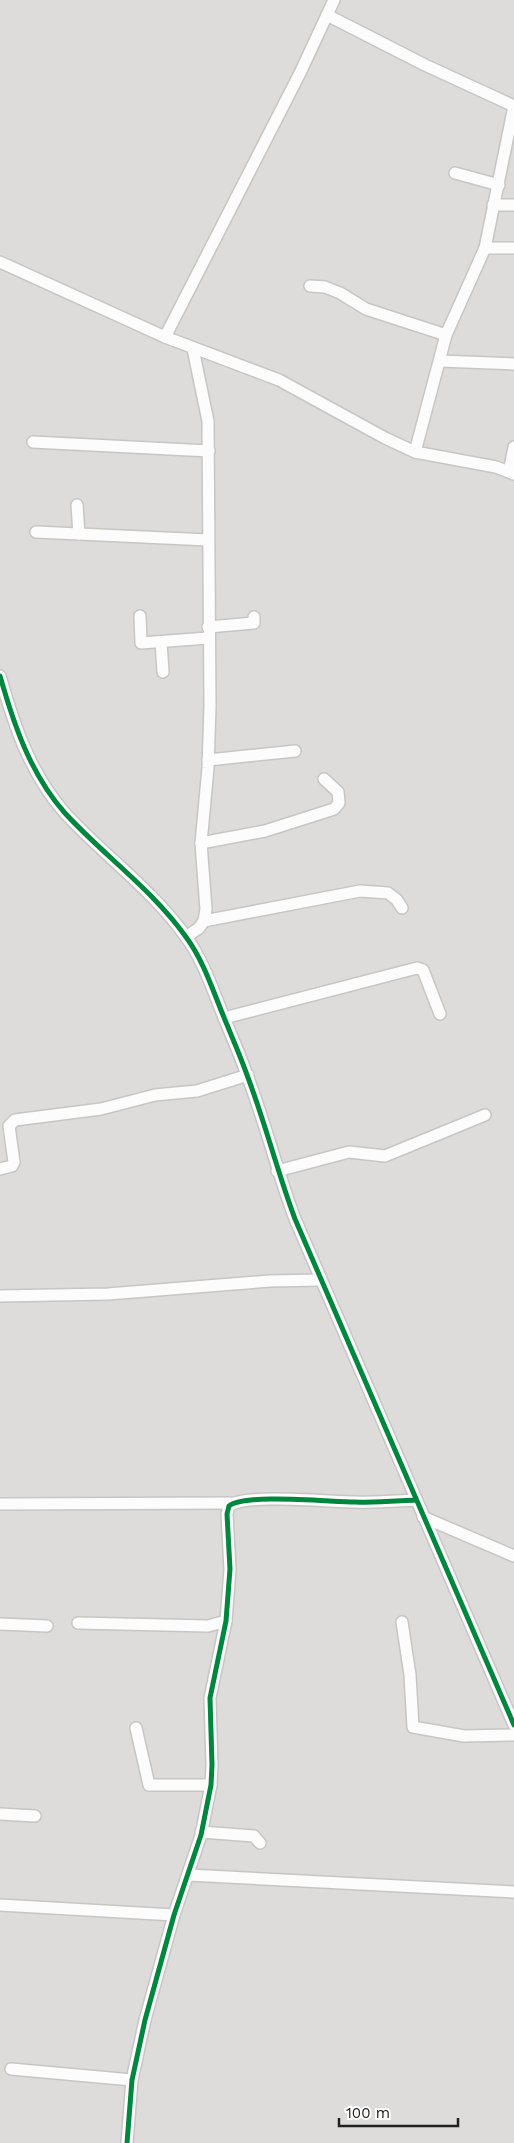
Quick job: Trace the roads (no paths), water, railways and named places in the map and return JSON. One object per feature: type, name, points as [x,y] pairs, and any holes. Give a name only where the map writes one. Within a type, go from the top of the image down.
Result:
[{"type":"street","points":[[165,337],[300,73],[334,0]]},
{"type":"street","points":[[327,15],[425,65],[514,106],[513,123],[493,205],[485,248],[446,335],[415,452]]},
{"type":"street","points":[[455,173],[499,185]]},
{"type":"street","points":[[493,205],[514,206]]},
{"type":"street","points":[[485,248],[514,248]]},
{"type":"street","points":[[0,262],[165,337],[280,380],[369,430],[415,452],[496,467],[512,473],[514,447]]},
{"type":"street","points":[[310,286],[325,287],[340,293],[366,309],[446,335]]},
{"type":"street","points":[[186,937],[199,928],[204,921],[206,909],[202,843],[208,760],[209,451],[207,408],[193,348]]},
{"type":"street","points":[[440,361],[514,364]]},
{"type":"street","points":[[33,442],[209,451]]},
{"type":"street","points":[[77,505],[79,534]]},
{"type":"street","points":[[36,532],[208,540]]},
{"type":"street","points":[[140,616],[141,643],[161,642],[254,623],[254,617]]},
{"type":"street","points":[[161,642],[163,672]]},
{"type":"street","points":[[0,676],[5,711],[32,765],[47,790],[64,812],[150,895],[186,937],[204,968],[248,1075],[277,1170],[320,1280],[514,1725]]},
{"type":"street","points":[[208,760],[295,751]]},
{"type":"street","points":[[202,843],[265,831],[334,810],[339,803],[338,792],[324,779]]},
{"type":"street","points":[[204,921],[360,891],[388,893],[397,900],[402,908]]},
{"type":"street","points":[[224,1018],[418,968],[422,970],[440,1014]]},
{"type":"street","points":[[0,1168],[12,1166],[14,1162],[9,1126],[15,1120],[101,1109],[155,1095],[197,1091],[248,1075]]},
{"type":"street","points":[[277,1170],[349,1152],[385,1156],[485,1115]]},
{"type":"street","points":[[0,1296],[108,1294],[270,1281],[320,1280]]},
{"type":"street","points":[[0,1504],[233,1503],[285,1499],[356,1502],[416,1500]]},
{"type":"street","points":[[127,2143],[132,2080],[145,2020],[174,1915],[189,1875],[211,1785],[210,1698],[226,1621],[230,1569],[227,1514],[233,1503]]},
{"type":"street","points":[[423,1517],[514,1556]]},
{"type":"street","points":[[78,1623],[208,1626],[226,1621]]},
{"type":"street","points":[[402,1622],[410,1675],[414,1727],[464,1736],[514,1735]]},
{"type":"street","points":[[0,1624],[47,1626]]},
{"type":"street","points":[[136,1728],[149,1785],[211,1785]]},
{"type":"street","points":[[0,1814],[35,1816]]},
{"type":"street","points":[[201,1832],[254,1836],[260,1843]]},
{"type":"street","points":[[189,1875],[514,1892]]},
{"type":"street","points":[[0,1905],[174,1915]]},
{"type":"street","points":[[11,2069],[132,2080]]}]
